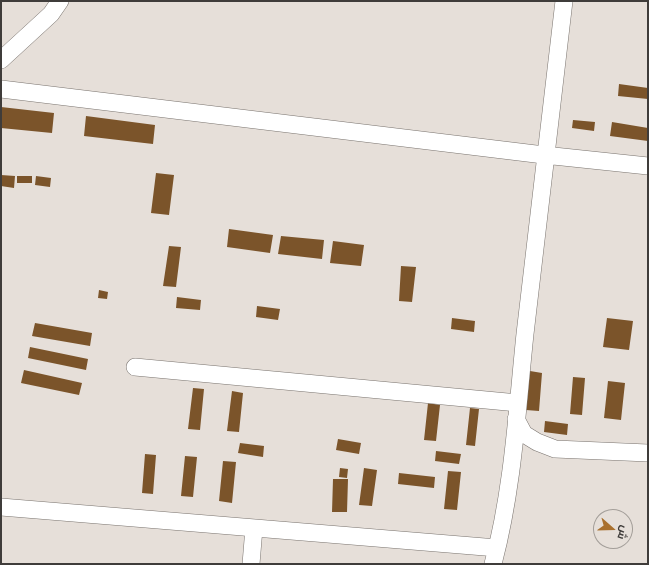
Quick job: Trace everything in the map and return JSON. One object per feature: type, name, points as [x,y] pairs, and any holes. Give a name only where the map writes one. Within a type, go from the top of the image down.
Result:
[{"type":"street","points":[[1,60],[51,14],[60,1]]},
{"type":"street","points":[[1,507],[254,528],[495,556],[513,458],[544,155],[564,1]]},
{"type":"street","points":[[1,89],[544,155],[648,166]]},
{"type":"street","points":[[135,367],[517,411]]},
{"type":"street","points":[[517,411],[524,434],[537,442],[555,449]]},
{"type":"street","points":[[513,458],[526,450],[536,448],[648,453]]},
{"type":"street","points":[[252,564],[254,528]]},
{"type":"building","points":[[619,84],[648,88],[648,99],[618,96]]},
{"type":"building","points":[[1,107],[54,113],[52,133],[1,128]]},
{"type":"building","points":[[86,116],[155,125],[153,144],[84,136]]},
{"type":"building","points":[[573,120],[595,122],[594,131],[572,128]]},
{"type":"building","points":[[612,122],[648,128],[648,141],[610,136]]},
{"type":"building","points":[[156,173],[174,175],[169,215],[151,213]]},
{"type":"building","points":[[1,175],[15,176],[14,188],[1,186]]},
{"type":"building","points":[[17,176],[32,176],[32,183],[17,183]]},
{"type":"building","points":[[36,176],[51,178],[50,187],[35,185]]},
{"type":"building","points":[[229,229],[273,235],[270,253],[227,247]]},
{"type":"building","points":[[281,236],[324,240],[322,259],[278,254]]},
{"type":"building","points":[[333,241],[364,245],[361,266],[330,263]]},
{"type":"building","points":[[169,246],[181,247],[176,287],[163,286]]},
{"type":"building","points":[[401,266],[416,267],[412,302],[399,301]]},
{"type":"building","points":[[99,290],[108,292],[107,299],[98,298]]},
{"type":"building","points":[[177,297],[201,300],[200,310],[176,308]]},
{"type":"building","points":[[257,306],[280,309],[278,320],[256,317]]},
{"type":"building","points":[[452,318],[475,321],[474,332],[451,329]]},
{"type":"building","points":[[607,318],[633,321],[629,350],[603,347]]},
{"type":"building","points":[[35,323],[92,333],[90,346],[32,336]]},
{"type":"building","points":[[30,347],[88,359],[86,370],[28,358]]},
{"type":"building","points":[[24,370],[82,383],[79,395],[21,383]]},
{"type":"building","points":[[530,371],[542,373],[539,411],[526,410]]},
{"type":"building","points":[[573,377],[585,378],[582,415],[570,414]]},
{"type":"building","points":[[608,381],[625,383],[621,420],[604,418]]},
{"type":"building","points":[[193,388],[204,389],[200,430],[188,429]]},
{"type":"building","points":[[232,391],[243,393],[239,432],[227,431]]},
{"type":"building","points":[[428,403],[440,405],[436,441],[424,440]]},
{"type":"building","points":[[470,408],[479,409],[475,446],[466,445]]},
{"type":"building","points":[[545,421],[568,424],[567,435],[544,432]]},
{"type":"building","points":[[338,439],[361,443],[359,454],[336,450]]},
{"type":"building","points":[[240,443],[264,446],[263,457],[238,453]]},
{"type":"building","points":[[436,451],[461,454],[459,464],[435,461]]},
{"type":"building","points":[[145,454],[156,455],[153,494],[142,493]]},
{"type":"building","points":[[185,456],[197,457],[193,497],[181,496]]},
{"type":"building","points":[[223,461],[236,462],[232,503],[219,501]]},
{"type":"building","points":[[340,468],[348,469],[347,478],[339,477]]},
{"type":"building","points":[[364,468],[377,470],[372,506],[359,505]]},
{"type":"building","points":[[448,471],[461,472],[457,510],[444,509]]},
{"type":"building","points":[[399,473],[435,477],[434,488],[398,484]]},
{"type":"building","points":[[333,479],[348,479],[347,512],[332,512]]}]
